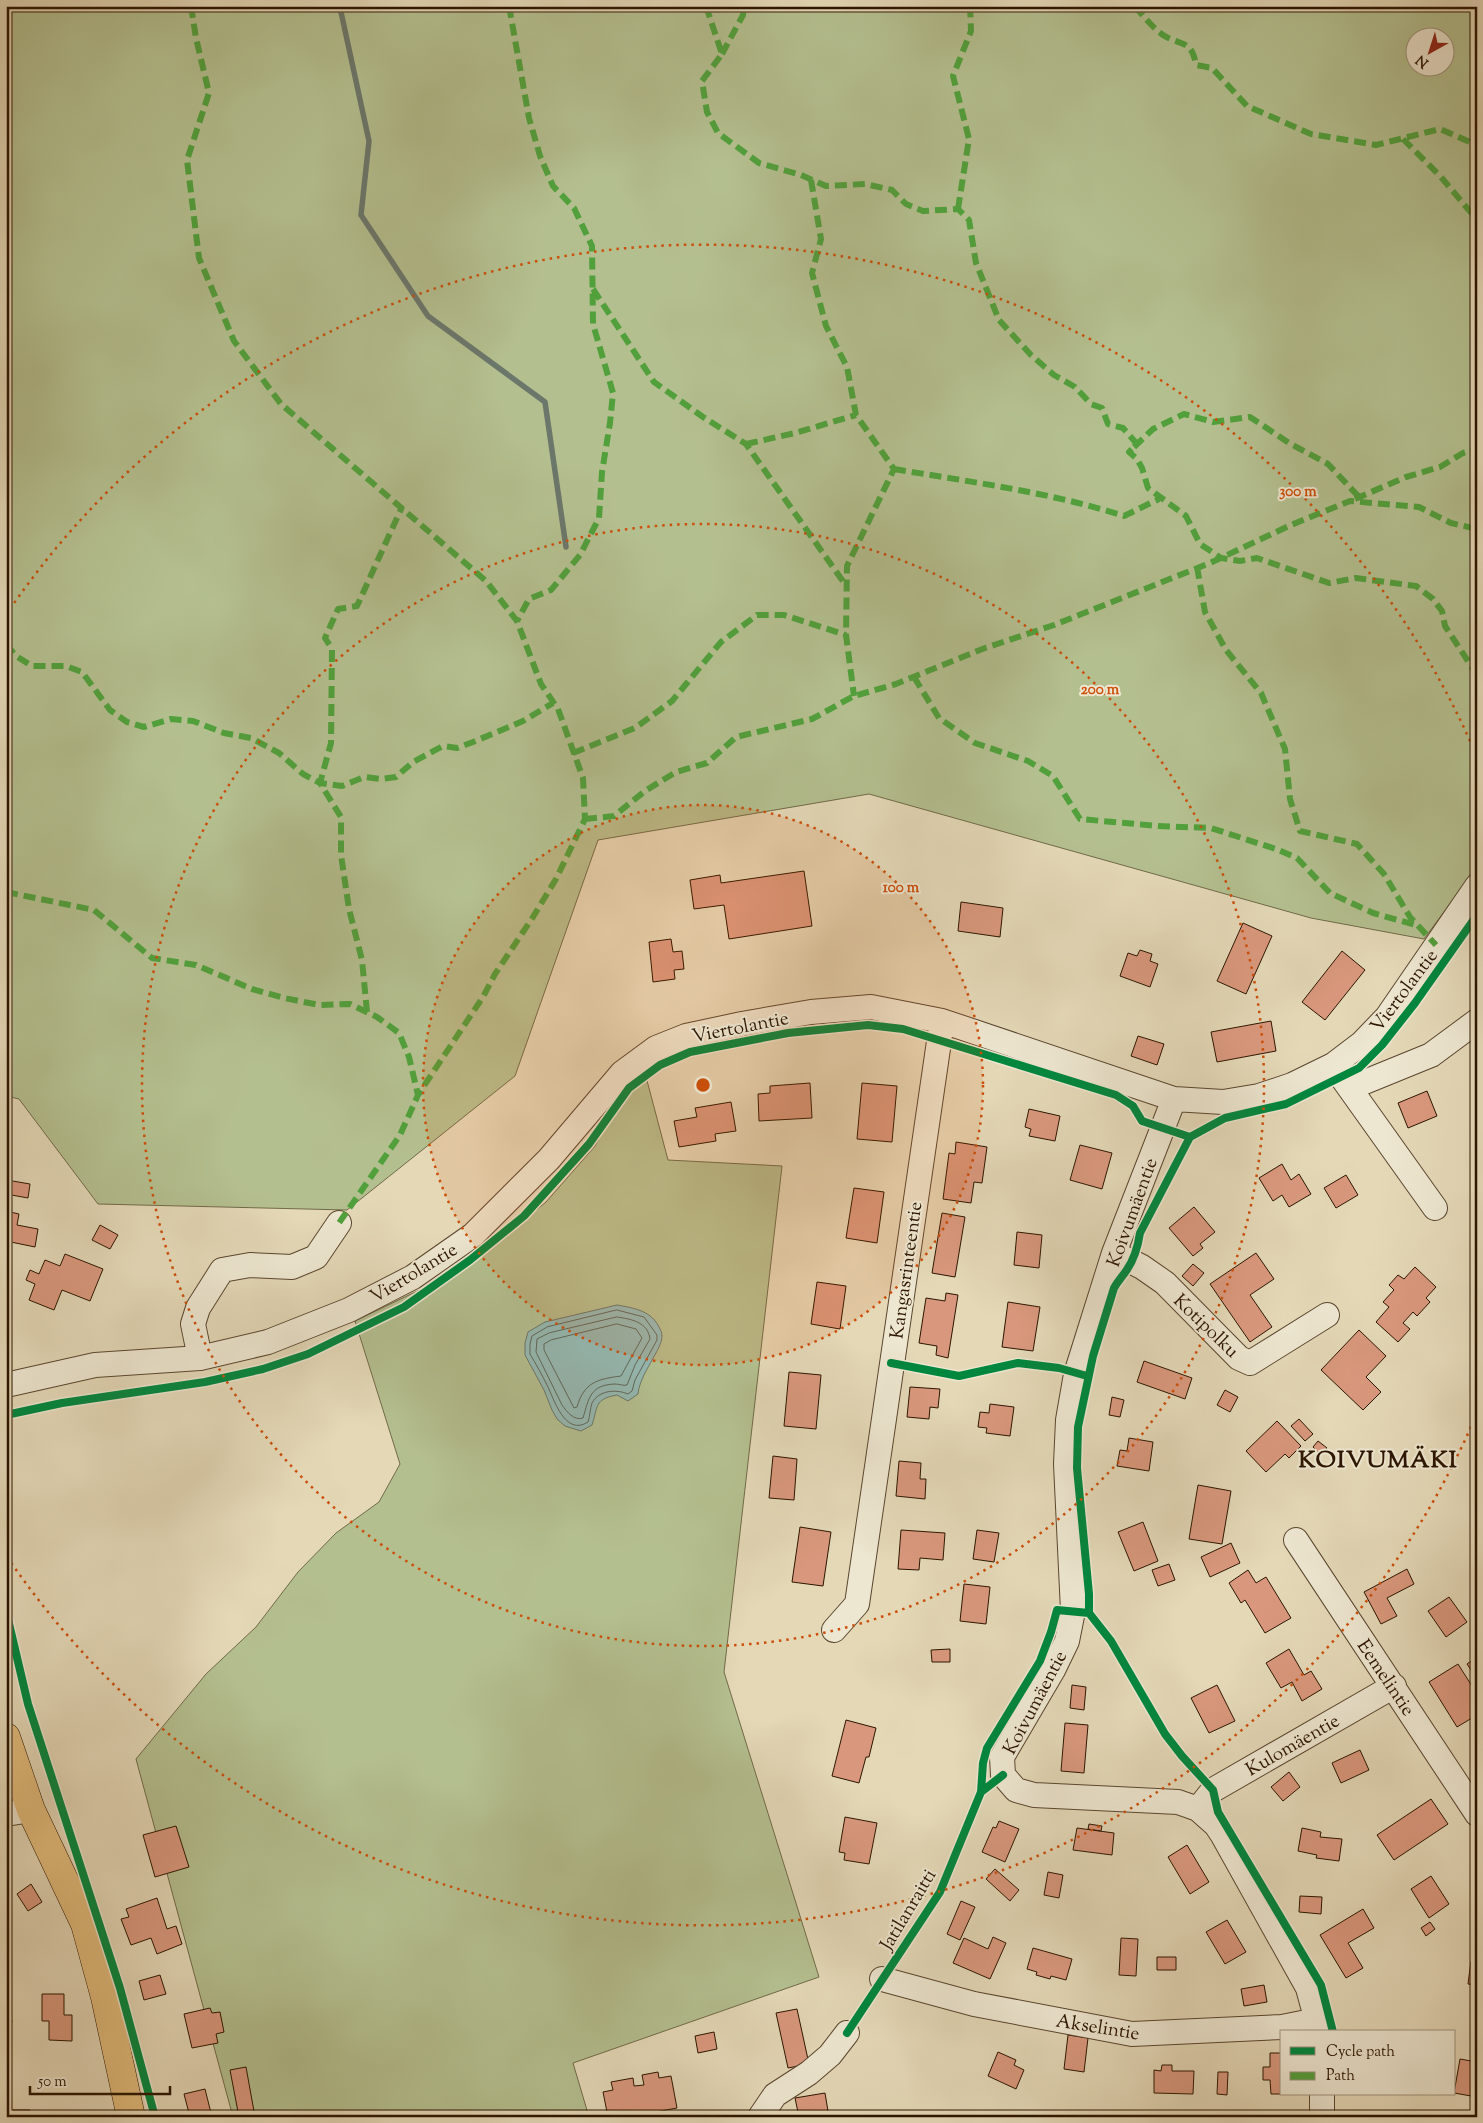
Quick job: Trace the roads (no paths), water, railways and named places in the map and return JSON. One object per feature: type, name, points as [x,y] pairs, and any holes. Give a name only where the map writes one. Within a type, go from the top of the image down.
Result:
[{"type":"main road","points":[[6,1737],[19,1812],[85,1924],[106,1997],[131,2117]]},
{"type":"street","name":"Viertolantie","points":[[6,1385],[95,1365],[200,1358],[268,1342],[349,1310],[413,1277],[473,1235],[549,1159],[622,1073],[656,1048],[686,1036],[811,1012],[871,1007],[942,1021],[1174,1099],[1223,1102],[1259,1096],[1292,1085],[1333,1065],[1362,1043],[1387,1017],[1477,886]]},
{"type":"street","name":"Kangasrinteentie","points":[[834,1630],[857,1604],[942,1021]]},
{"type":"street","points":[[1350,1088],[1430,1055],[1477,1021]]},
{"type":"street","points":[[1333,1065],[1435,1208]]},
{"type":"street","name":"Koivumäentie","points":[[1174,1099],[1114,1253],[1080,1360],[1068,1420],[1066,1464],[1073,1611],[1067,1641],[1053,1670],[1002,1757],[1003,1775],[1016,1790],[1034,1795],[1167,1800],[1198,1809],[1216,1825],[1222,1834],[1308,1988],[1319,2026]]},
{"type":"street","points":[[200,1358],[193,1324],[198,1308],[222,1270],[250,1265],[292,1267],[316,1257],[339,1223]]},
{"type":"street","name":"Kotipolku","points":[[1114,1253],[1142,1267],[1165,1283],[1239,1358],[1250,1363],[1327,1315]]},
{"type":"street","name":"Eemelintie","points":[[1296,1540],[1477,1814]]},
{"type":"street","name":"Kulomäentie","points":[[1198,1809],[1212,1790],[1394,1686]]},
{"type":"street","name":"Akselintie","points":[[882,1979],[974,2004],[1132,2034],[1319,2026]]},
{"type":"street","points":[[760,2117],[775,2095],[810,2073],[830,2055],[847,2033]]},
{"type":"street","points":[[1322,2096],[1322,2117]]},
{"type":"water","points":[[617,1305],[640,1310],[654,1320],[662,1335],[659,1348],[643,1378],[638,1394],[628,1401],[617,1395],[604,1399],[596,1409],[592,1425],[581,1431],[565,1426],[557,1419],[525,1355],[525,1343],[528,1332],[545,1322]]},
{"type":"waterway","points":[[335,6],[341,12],[369,141],[361,215],[428,316],[545,402],[566,547]]},
{"type":"district","name":"KOIVUMÄKI","points":[[1378,1459]]}]
